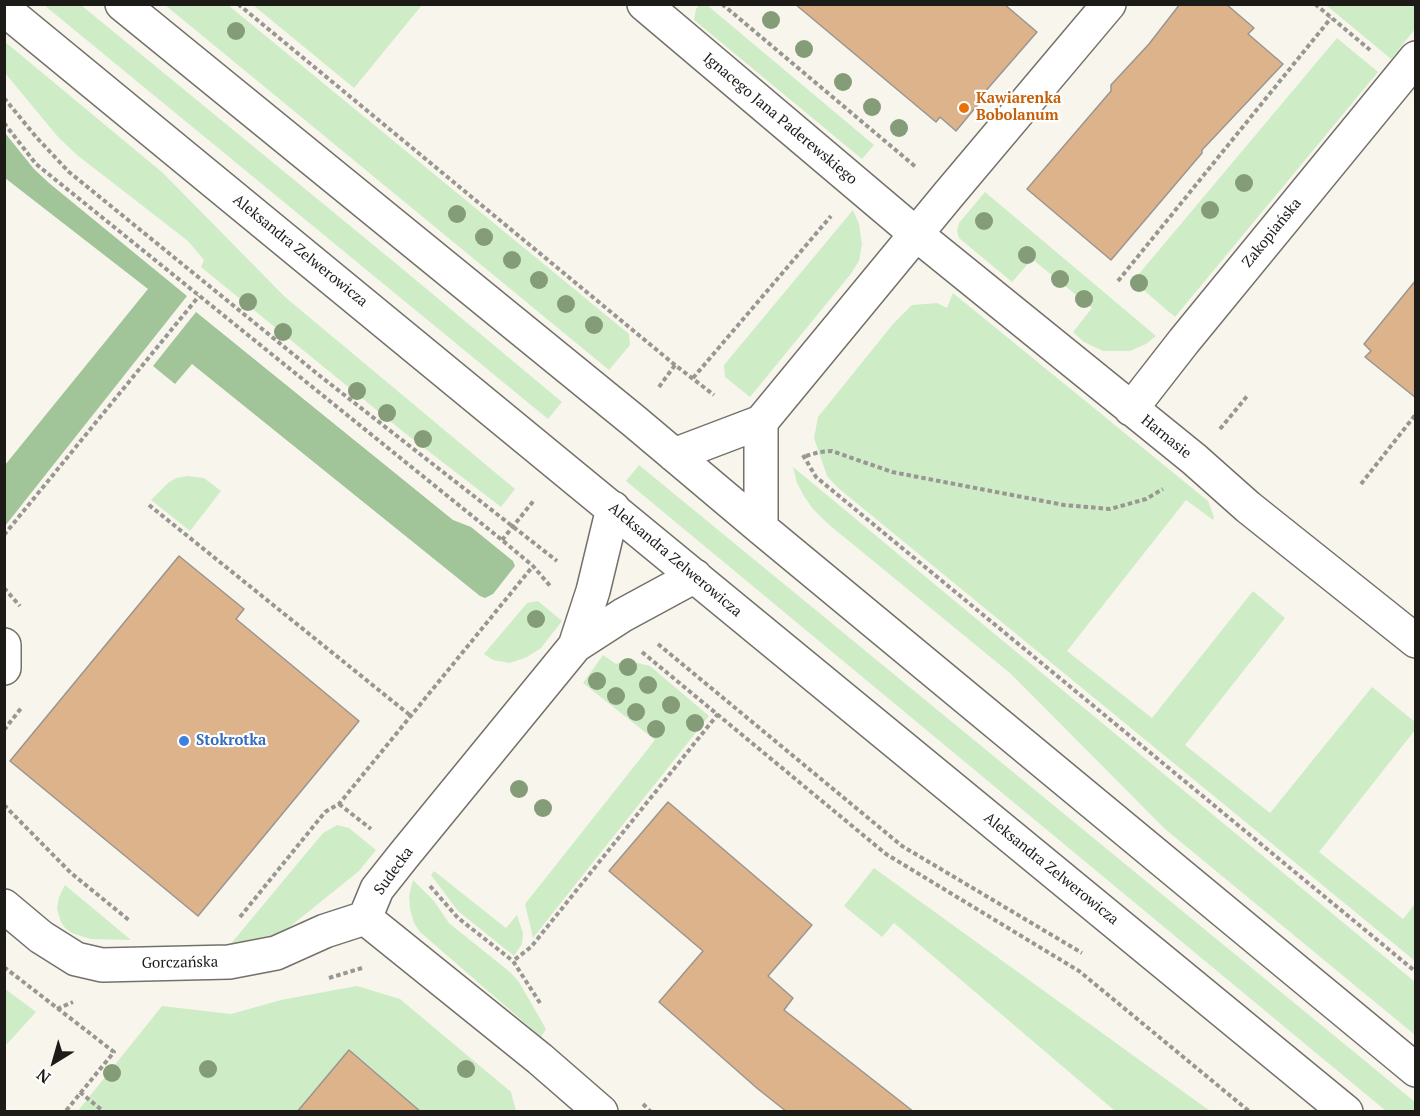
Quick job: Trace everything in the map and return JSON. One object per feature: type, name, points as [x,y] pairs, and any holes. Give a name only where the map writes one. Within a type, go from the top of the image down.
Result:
[{"type":"street","points":[[122,4],[674,455],[1416,1070]]},
{"type":"street","name":"Ignacego Jana Paderewskiego","points":[[644,4],[916,234]]},
{"type":"street","points":[[674,455],[761,422],[1109,4]]},
{"type":"street","name":"Aleksandra Zelwerowicza","points":[[4,9],[1346,1112]]},
{"type":"street","name":"Zakopiańska","points":[[1131,409],[1409,67]]},
{"type":"street","name":"Harnasie","points":[[916,234],[1194,459],[1248,507],[1416,641]]},
{"type":"street","points":[[761,422],[761,528]]},
{"type":"street","name":"Sudecka","points":[[586,632],[613,508]]},
{"type":"street","name":"Sudecka","points":[[365,918],[377,889],[586,632],[695,576]]},
{"type":"street","points":[[4,645],[4,668]]},
{"type":"street","name":"Gorczańska","points":[[4,906],[40,937],[76,959],[102,965],[229,962],[276,953],[325,931],[365,918]]},
{"type":"street","points":[[365,918],[540,1059],[601,1112]]},
{"type":"path","points":[[238,4],[675,365]]},
{"type":"path","points":[[722,4],[949,194]]},
{"type":"path","points":[[1315,4],[1331,18],[1409,67]]},
{"type":"path","points":[[1118,281],[1331,18]]},
{"type":"path","points":[[4,123],[36,164],[533,566],[586,632],[624,652],[643,652],[886,854],[1079,971],[1250,1112]]},
{"type":"path","points":[[693,378],[890,146]]},
{"type":"path","points":[[4,535],[200,296]]},
{"type":"path","points":[[806,456],[832,450],[892,472],[1065,505],[1110,509],[1146,499],[1164,488],[1194,459],[1248,395]]},
{"type":"path","points":[[1361,484],[1416,414]]},
{"type":"path","points":[[798,452],[806,456],[816,477],[1416,972]]},
{"type":"path","points":[[149,504],[411,716]]},
{"type":"path","points":[[502,540],[513,526]]},
{"type":"path","points":[[239,918],[325,812],[339,804],[533,566]]},
{"type":"path","points":[[542,1007],[513,961],[531,947],[718,714]]},
{"type":"path","points":[[4,805],[71,873],[130,922]]},
{"type":"path","points":[[4,967],[114,1052],[65,1112]]},
{"type":"path","points":[[322,980],[372,967]]},
{"type":"path","points":[[57,1009],[79,1000]]},
{"type":"path","points":[[80,1092],[104,1112]]},
{"type":"path","points":[[635,1097],[651,1112]]},
{"type":"green space","points":[[700,4],[707,5],[874,145],[862,159],[694,20],[696,9]]},
{"type":"green space","points":[[44,5],[81,5],[562,402],[548,419]]},
{"type":"green space","points":[[165,5],[228,5],[629,334],[630,345],[609,370]]},
{"type":"green space","points":[[253,5],[422,5],[354,88]]},
{"type":"green space","points":[[1326,5],[1415,5],[1415,29],[1391,59]]},
{"type":"green space","points":[[1337,38],[1378,72],[1175,317],[1133,281]]},
{"type":"green space","points":[[4,41],[163,173],[285,297],[515,489],[501,507],[406,434],[201,267],[204,260],[188,241],[77,155],[58,137],[5,73]]},
{"type":"green space","points":[[5,133],[34,169],[49,183],[187,296],[5,526],[5,465],[148,289],[5,178]]},
{"type":"green space","points":[[985,192],[1156,336],[1146,344],[1130,351],[1103,351],[1084,342],[1073,332],[1092,308],[1032,259],[1012,282],[959,238],[957,231],[959,223]]},
{"type":"green space","points":[[853,210],[859,224],[862,244],[859,261],[750,397],[725,377],[724,365]]},
{"type":"green space","points":[[953,293],[1208,501],[1214,517],[1213,520],[1186,500],[1067,651],[1152,718],[1253,591],[1285,618],[1185,745],[1270,813],[1372,687],[1415,722],[1415,730],[1319,852],[1403,919],[1415,904],[1415,961],[837,487],[827,476],[814,438],[818,417],[893,324],[912,305],[937,303],[947,308]]},
{"type":"green space","points":[[196,312],[453,520],[471,527],[513,561],[515,566],[493,594],[485,598],[480,596],[192,364],[175,384],[153,366]]},
{"type":"green space","points":[[639,465],[1415,1102],[1415,1111],[1386,1111],[626,481]]},
{"type":"green space","points":[[793,467],[1415,982],[1415,1035],[1165,829],[1011,674],[827,523],[804,496],[797,483]]},
{"type":"green space","points":[[187,476],[204,478],[221,491],[190,531],[151,500],[168,483],[176,478]]},
{"type":"green space","points":[[538,601],[562,621],[541,648],[527,657],[510,663],[493,660],[484,654],[527,603]]},
{"type":"green space","points":[[603,655],[616,664],[626,660],[650,666],[709,716],[533,938],[525,904],[655,740],[583,683]]},
{"type":"green space","points":[[337,825],[349,828],[376,850],[359,871],[287,929],[268,938],[229,946],[323,833]]},
{"type":"green space","points":[[874,868],[1210,1111],[1115,1111],[894,923],[882,937],[844,906]]},
{"type":"green space","points":[[434,871],[506,928],[517,915],[523,933],[522,944],[514,956],[458,911],[431,875]]},
{"type":"green space","points":[[413,880],[434,901],[449,923],[519,982],[546,1029],[541,1037],[420,932],[414,923],[410,909],[409,896]]},
{"type":"green space","points":[[65,885],[131,940],[90,939],[65,928],[57,909],[59,897]]},
{"type":"green space","points":[[357,986],[400,999],[511,1092],[516,1111],[77,1112],[162,1006],[231,1014],[281,1000]]},
{"type":"green space","points":[[4,988],[36,1012],[7,1044],[4,1042]]},
{"type":"building","points":[[795,4],[1004,4],[1037,32],[983,94],[985,96],[956,131],[940,117],[936,122]]},
{"type":"building","points":[[1180,4],[1226,4],[1254,28],[1248,34],[1283,64],[1202,150],[1202,153],[1111,260],[1027,189],[1111,91],[1111,85],[1149,44]]},
{"type":"building","points":[[1416,280],[1416,398],[1365,357],[1371,351],[1364,344]]},
{"type":"building","name":"Stokrotka","points":[[179,556],[244,609],[236,619],[359,721],[198,916],[10,761]]},
{"type":"building","points":[[668,802],[812,925],[768,976],[793,998],[784,1010],[914,1112],[787,1112],[659,1002],[703,951],[609,871]]},
{"type":"building","points":[[349,1050],[421,1112],[297,1112]]},
{"type":"place","name":"Kawiarenka Bobolanum","points":[[964,108]]},
{"type":"place","name":"Stokrotka","points":[[184,741]]}]
